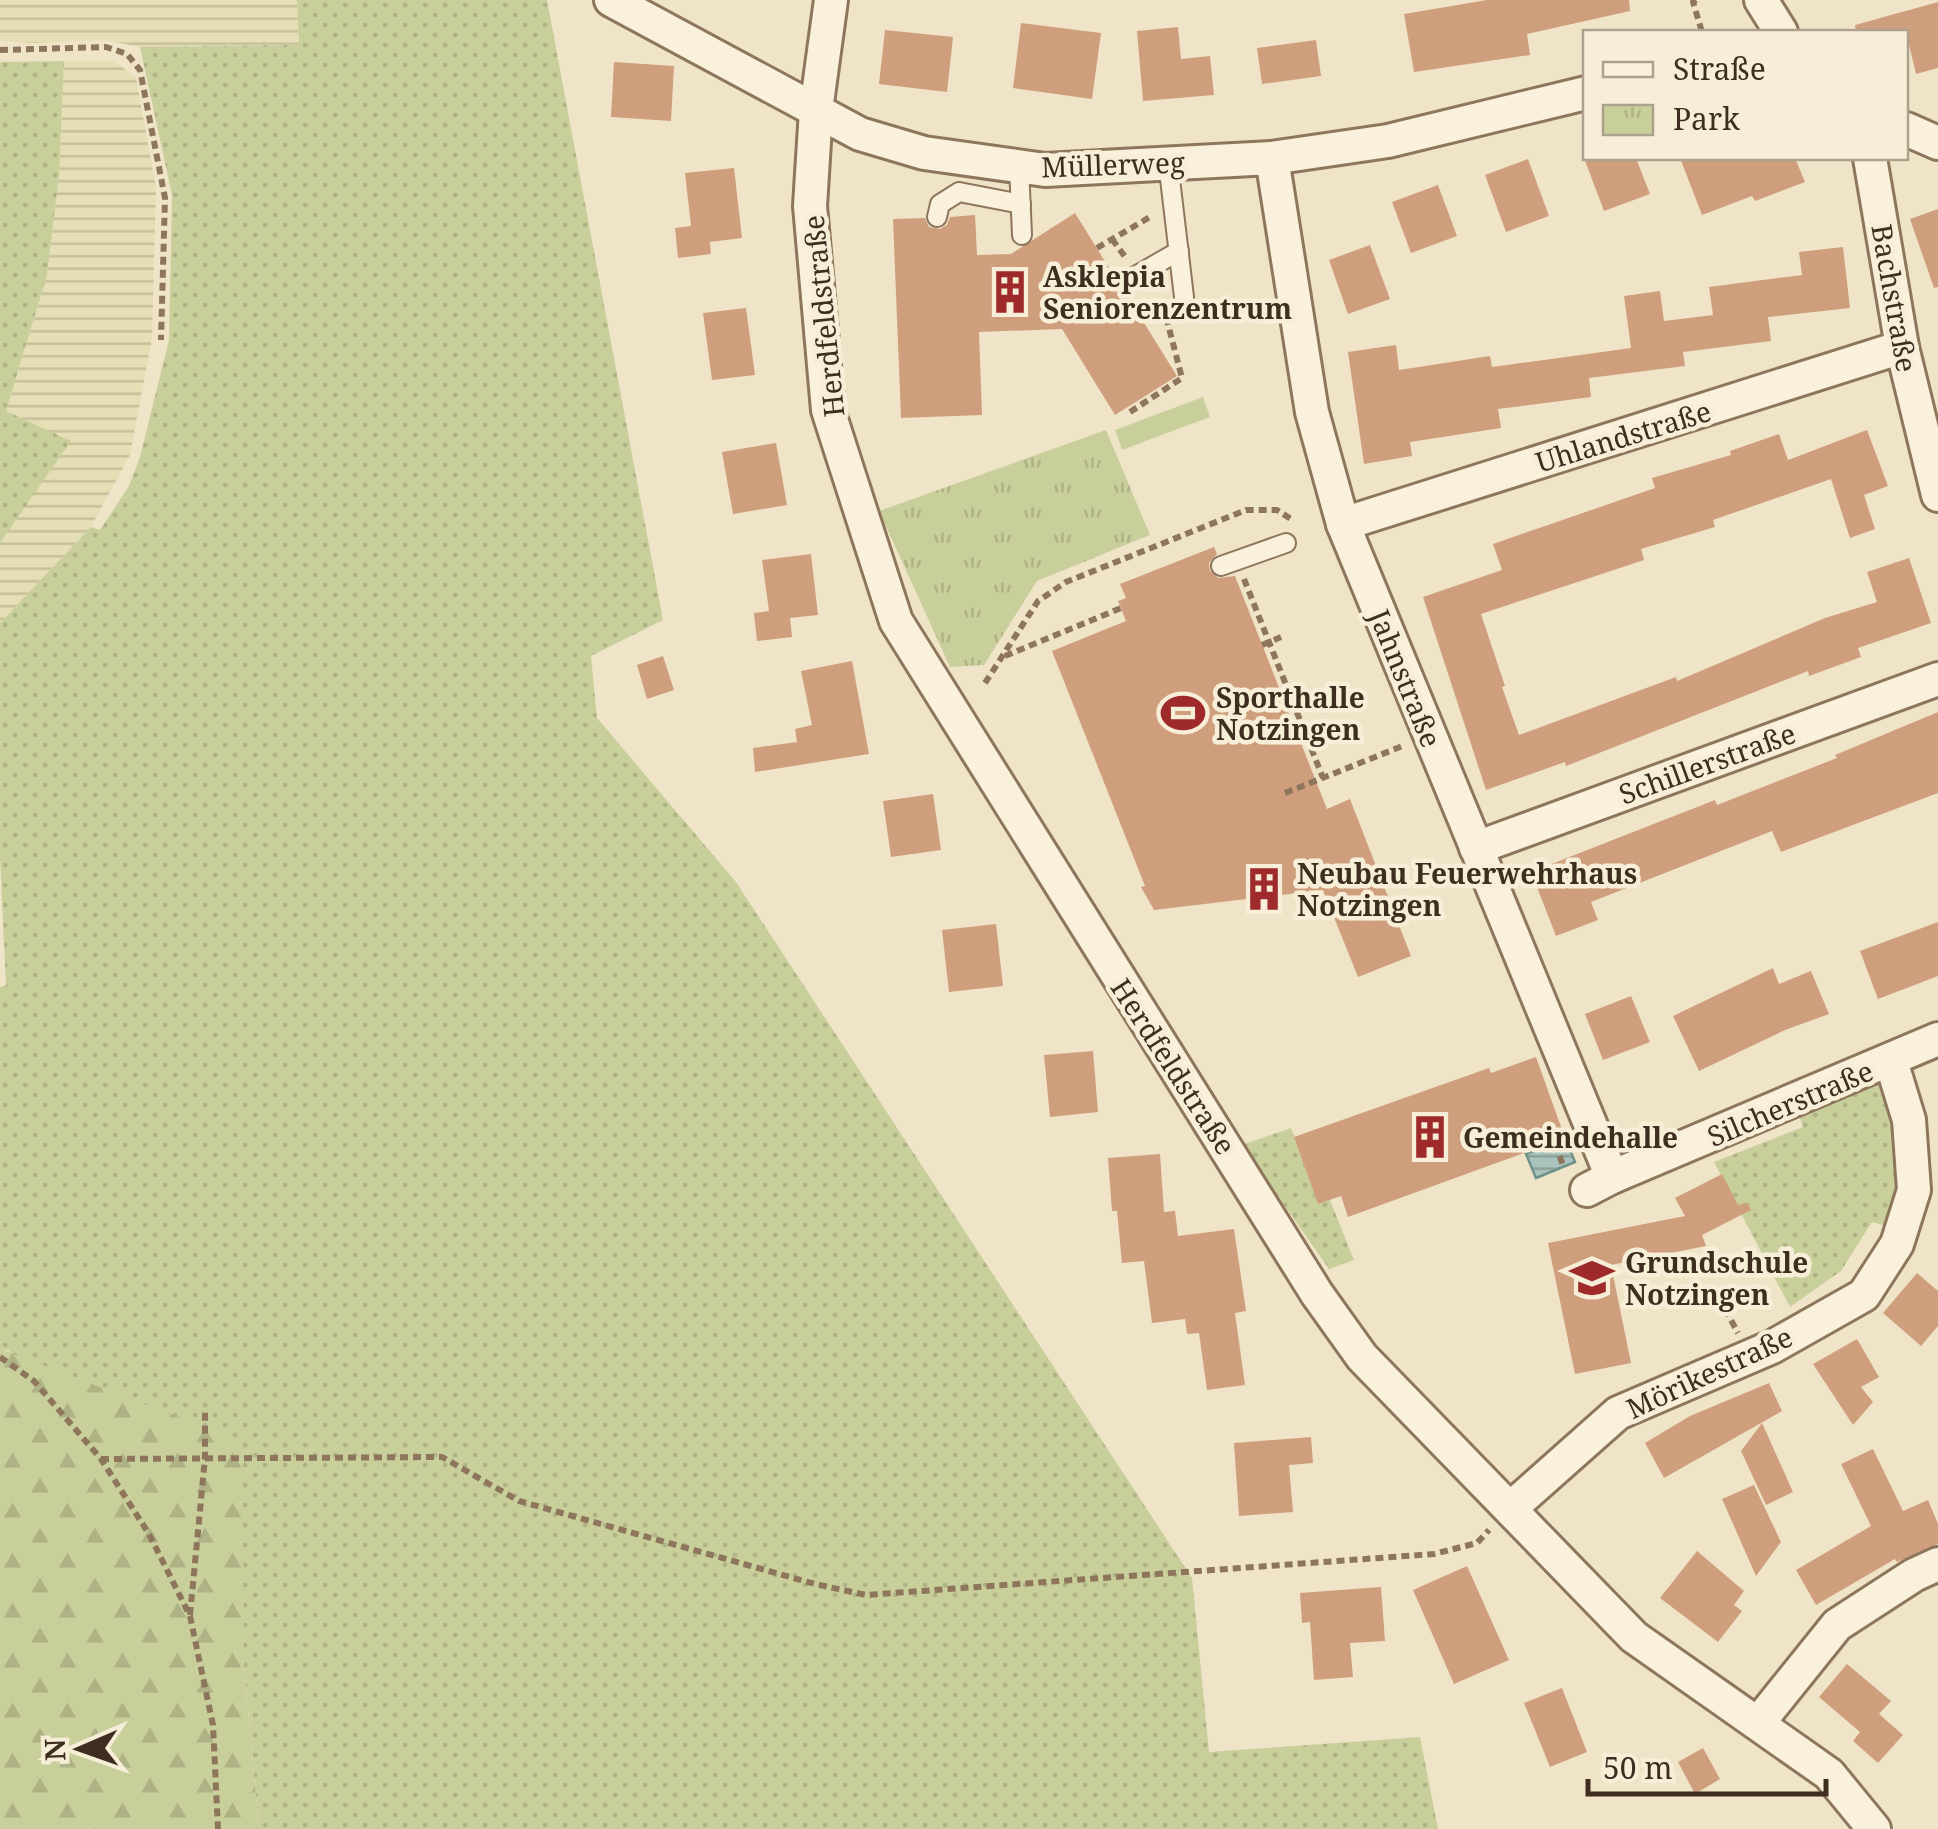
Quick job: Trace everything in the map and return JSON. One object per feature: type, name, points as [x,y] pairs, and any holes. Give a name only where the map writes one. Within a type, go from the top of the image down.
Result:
[{"type":"street","name":"Müllerweg","points":[[611,0],[860,134],[924,153],[1046,170],[1272,158],[1388,141],[1583,94]]},
{"type":"street","name":"Herdfeldstraße","points":[[831,0],[816,110],[810,206],[828,410],[896,621],[1326,1290],[1362,1356],[1634,1637],[1829,1774],[1874,1829]]},
{"type":"street","points":[[1908,130],[1938,142]]},
{"type":"street","name":"Jahnstraße","points":[[1272,158],[1312,412],[1343,524],[1476,848],[1588,1178]]},
{"type":"street","name":"Bachstraße","points":[[1870,160],[1902,347],[1938,495]]},
{"type":"street","name":"Uhlandstraße","points":[[1343,524],[1902,347]]},
{"type":"street","name":"Schillerstraße","points":[[1476,848],[1938,679]]},
{"type":"street","name":"Silcherstraße","points":[[1588,1178],[1938,1039]]},
{"type":"street","name":"Mörikestraße","points":[[1511,1508],[1618,1413],[1772,1347],[1864,1294],[1897,1244],[1914,1190],[1909,1120],[1891,1060]]},
{"type":"street","points":[[1759,1722],[1836,1624],[1938,1564]]},
{"type":"lane","points":[[1168,162],[1184,298]]},
{"type":"lane","points":[[1019,166],[1022,236]]},
{"type":"lane","points":[[937,217],[940,204],[959,192],[1021,204]]},
{"type":"lane","points":[[1125,282],[1179,251]]},
{"type":"lane","points":[[1229,563],[1286,544]]},
{"type":"path","points":[[1696,0],[1693,2],[1701,30]]},
{"type":"path","points":[[0,50],[106,47],[127,54],[140,70],[165,198],[162,340]]},
{"type":"path","points":[[1097,248],[1173,203]]},
{"type":"path","points":[[1130,412],[1182,378],[1167,332],[1156,263]]},
{"type":"path","points":[[985,683],[1038,601],[1066,582],[1246,510],[1277,510],[1301,526]]},
{"type":"path","points":[[1229,563],[1323,778]]},
{"type":"path","points":[[1004,656],[1121,608]]},
{"type":"path","points":[[1265,644],[1281,637]]},
{"type":"path","points":[[1285,792],[1430,736]]},
{"type":"path","points":[[1554,1144],[1588,1178]]},
{"type":"path","points":[[0,1357],[34,1380],[100,1460],[149,1534],[190,1616],[214,1724],[218,1829]]},
{"type":"path","points":[[190,1616],[205,1458],[204,1410]]},
{"type":"path","points":[[100,1460],[442,1457],[519,1501],[866,1595],[1434,1554],[1477,1542],[1511,1508]]},
{"type":"shaded area","points":[[0,0],[297,0],[299,45],[140,47],[105,40],[0,41]]},
{"type":"shaded area","points":[[64,61],[114,61],[136,78],[156,188],[152,338],[130,455],[91,527],[0,623],[0,543],[70,441],[6,411],[47,275],[59,176]]},
{"type":"green space","points":[[297,0],[547,0],[663,620],[591,656],[597,718],[736,882],[1192,1578],[1209,1752],[1420,1737],[1438,1829],[259,1829],[244,1666],[9,1351],[0,1349],[0,987],[6,986],[0,857],[0,623],[91,527],[100,530],[129,486],[169,340],[172,195],[140,47],[299,45]]},
{"type":"green space","points":[[64,61],[59,176],[47,275],[6,411],[71,441],[0,543],[0,62]]},
{"type":"green space","points":[[1203,397],[1210,417],[1122,450],[1115,430]]},
{"type":"green space","points":[[1106,430],[1150,535],[1037,581],[984,665],[950,667],[879,511]]},
{"type":"green space","points":[[1891,1061],[1901,1230],[1872,1222],[1841,1271],[1790,1307],[1714,1162],[1803,1127],[1794,1102]]},
{"type":"green space","points":[[1291,1128],[1318,1203],[1330,1200],[1354,1260],[1329,1269],[1242,1145]]},
{"type":"green space","points":[[0,1349],[242,1441],[244,1666],[259,1829],[0,1829]]},
{"type":"water","points":[[1565,1138],[1575,1162],[1536,1178],[1526,1154]]},
{"type":"building","points":[[1487,0],[1629,0],[1630,11],[1527,34],[1530,55],[1414,72],[1404,14]]},
{"type":"building","points":[[1938,2],[1938,68],[1916,74],[1908,30],[1856,30],[1855,25]]},
{"type":"building","points":[[1021,23],[1101,33],[1092,99],[1013,88]]},
{"type":"building","points":[[1178,27],[1181,59],[1210,56],[1214,95],[1143,101],[1137,31]]},
{"type":"building","points":[[885,30],[953,37],[947,92],[879,84]]},
{"type":"building","points":[[1316,40],[1321,76],[1262,84],[1257,48]]},
{"type":"building","points":[[614,62],[674,66],[671,121],[611,117]]},
{"type":"building","points":[[1528,159],[1549,216],[1506,232],[1485,175]]},
{"type":"building","points":[[1585,160],[1637,160],[1650,194],[1604,211]]},
{"type":"building","points":[[1681,160],[1796,160],[1805,182],[1702,215]]},
{"type":"building","points":[[734,168],[742,238],[710,242],[711,254],[678,258],[675,228],[691,226],[685,173]]},
{"type":"building","points":[[1438,185],[1457,236],[1411,253],[1392,202]]},
{"type":"building","points":[[1938,209],[1938,287],[1934,288],[1910,219]]},
{"type":"building","name":"Asklepia Seniorenzentrum","points":[[1075,213],[1114,276],[1115,289],[1126,294],[1177,376],[1115,415],[1062,329],[979,332],[982,415],[901,418],[893,219],[925,218],[929,227],[940,229],[950,217],[975,215],[977,255],[1011,254]]},
{"type":"building","points":[[1370,245],[1390,299],[1348,314],[1329,260]]},
{"type":"building","points":[[1843,247],[1850,308],[1768,317],[1771,341],[1683,352],[1685,366],[1589,378],[1591,397],[1498,409],[1501,428],[1410,442],[1412,456],[1364,464],[1348,352],[1396,345],[1399,370],[1490,356],[1492,367],[1631,348],[1624,296],[1660,291],[1664,321],[1713,315],[1709,287],[1802,275],[1799,252]]},
{"type":"building","points":[[746,308],[755,375],[712,380],[703,313]]},
{"type":"building","points":[[1867,430],[1888,486],[1864,495],[1875,529],[1850,538],[1831,479],[1713,520],[1715,527],[1641,549],[1644,560],[1481,614],[1505,686],[1502,687],[1519,735],[1676,677],[1677,681],[1825,618],[1877,602],[1867,572],[1909,558],[1931,623],[1858,648],[1861,657],[1809,676],[1808,671],[1566,766],[1565,762],[1486,790],[1423,597],[1502,570],[1493,544],[1655,488],[1652,478],[1731,455],[1730,451],[1779,434],[1788,460]]},
{"type":"building","points":[[776,443],[787,505],[733,514],[722,452]]},
{"type":"building","name":"Sporthalle Notzingen","points":[[1214,547],[1217,554],[1209,563],[1210,571],[1218,578],[1235,576],[1327,809],[1350,799],[1411,956],[1358,977],[1323,890],[1154,910],[1141,887],[1145,886],[1052,651],[1126,621],[1118,601],[1126,598],[1120,584]]},
{"type":"building","points":[[811,554],[818,615],[790,618],[792,637],[757,641],[754,613],[769,611],[762,560]]},
{"type":"building","points":[[663,656],[674,690],[647,699],[637,665]]},
{"type":"building","points":[[852,661],[869,754],[755,772],[753,748],[797,742],[795,729],[812,725],[801,671]]},
{"type":"building","points":[[1938,712],[1938,793],[1781,852],[1772,831],[1591,902],[1598,920],[1556,936],[1531,872],[1715,800],[1717,805],[1837,758],[1835,755]]},
{"type":"building","points":[[933,794],[941,850],[891,857],[883,801]]},
{"type":"building","points":[[1938,922],[1938,976],[1878,999],[1860,951]]},
{"type":"building","points":[[996,924],[1003,986],[949,992],[942,930]]},
{"type":"building","points":[[1773,968],[1779,984],[1811,971],[1829,1014],[1785,1030],[1699,1071],[1673,1016]]},
{"type":"building","points":[[1631,996],[1650,1042],[1603,1060],[1585,1014]]},
{"type":"building","points":[[1093,1051],[1098,1112],[1050,1117],[1044,1055]]},
{"type":"building","name":"Gemeindehalle","points":[[1536,1057],[1565,1138],[1348,1217],[1341,1196],[1318,1204],[1294,1137],[1489,1068],[1491,1073]]},
{"type":"building","points":[[1160,1154],[1164,1212],[1175,1211],[1178,1236],[1234,1229],[1246,1311],[1235,1313],[1245,1385],[1207,1390],[1199,1333],[1187,1334],[1185,1319],[1152,1323],[1144,1261],[1122,1263],[1117,1211],[1112,1211],[1108,1158]]},
{"type":"building","points":[[1722,1174],[1738,1205],[1748,1203],[1751,1210],[1702,1235],[1706,1246],[1611,1265],[1631,1363],[1575,1374],[1548,1243],[1685,1216],[1675,1198]]},
{"type":"building","points":[[1917,1273],[1938,1291],[1938,1326],[1921,1346],[1883,1313]]},
{"type":"building","points":[[1857,1339],[1879,1377],[1861,1387],[1873,1402],[1853,1425],[1813,1364]]},
{"type":"building","points":[[1769,1383],[1782,1411],[1664,1478],[1645,1443],[1690,1416]]},
{"type":"building","points":[[1762,1423],[1793,1492],[1766,1505],[1741,1451]]},
{"type":"building","points":[[1311,1437],[1313,1463],[1289,1465],[1293,1512],[1239,1516],[1234,1443]]},
{"type":"building","points":[[1873,1449],[1903,1511],[1928,1500],[1938,1524],[1938,1544],[1897,1562],[1895,1559],[1816,1605],[1796,1570],[1871,1526],[1841,1464]]},
{"type":"building","points":[[1754,1485],[1781,1542],[1756,1576],[1722,1499]]},
{"type":"building","points":[[1697,1551],[1744,1591],[1734,1605],[1742,1611],[1718,1642],[1660,1598]]},
{"type":"building","points":[[1467,1566],[1509,1660],[1454,1684],[1413,1590]]},
{"type":"building","points":[[1381,1587],[1385,1641],[1350,1643],[1353,1677],[1314,1680],[1310,1622],[1302,1623],[1300,1593]]},
{"type":"building","points":[[1847,1664],[1891,1701],[1879,1714],[1903,1735],[1878,1763],[1853,1741],[1860,1732],[1819,1697]]},
{"type":"building","points":[[1562,1688],[1587,1752],[1550,1767],[1524,1703]]},
{"type":"building","points":[[1703,1748],[1720,1779],[1695,1794],[1678,1762]]},
{"type":"place","name":"Asklepia Seniorenzentrum","points":[[1010,292]]},
{"type":"place","name":"Sporthalle Notzingen","points":[[1183,713]]},
{"type":"place","name":"Neubau Feuerwehrhaus Notzingen","points":[[1264,889]]},
{"type":"place","name":"Gemeindehalle","points":[[1430,1137]]},
{"type":"place","name":"Grundschule Notzingen","points":[[1592,1278]]}]
